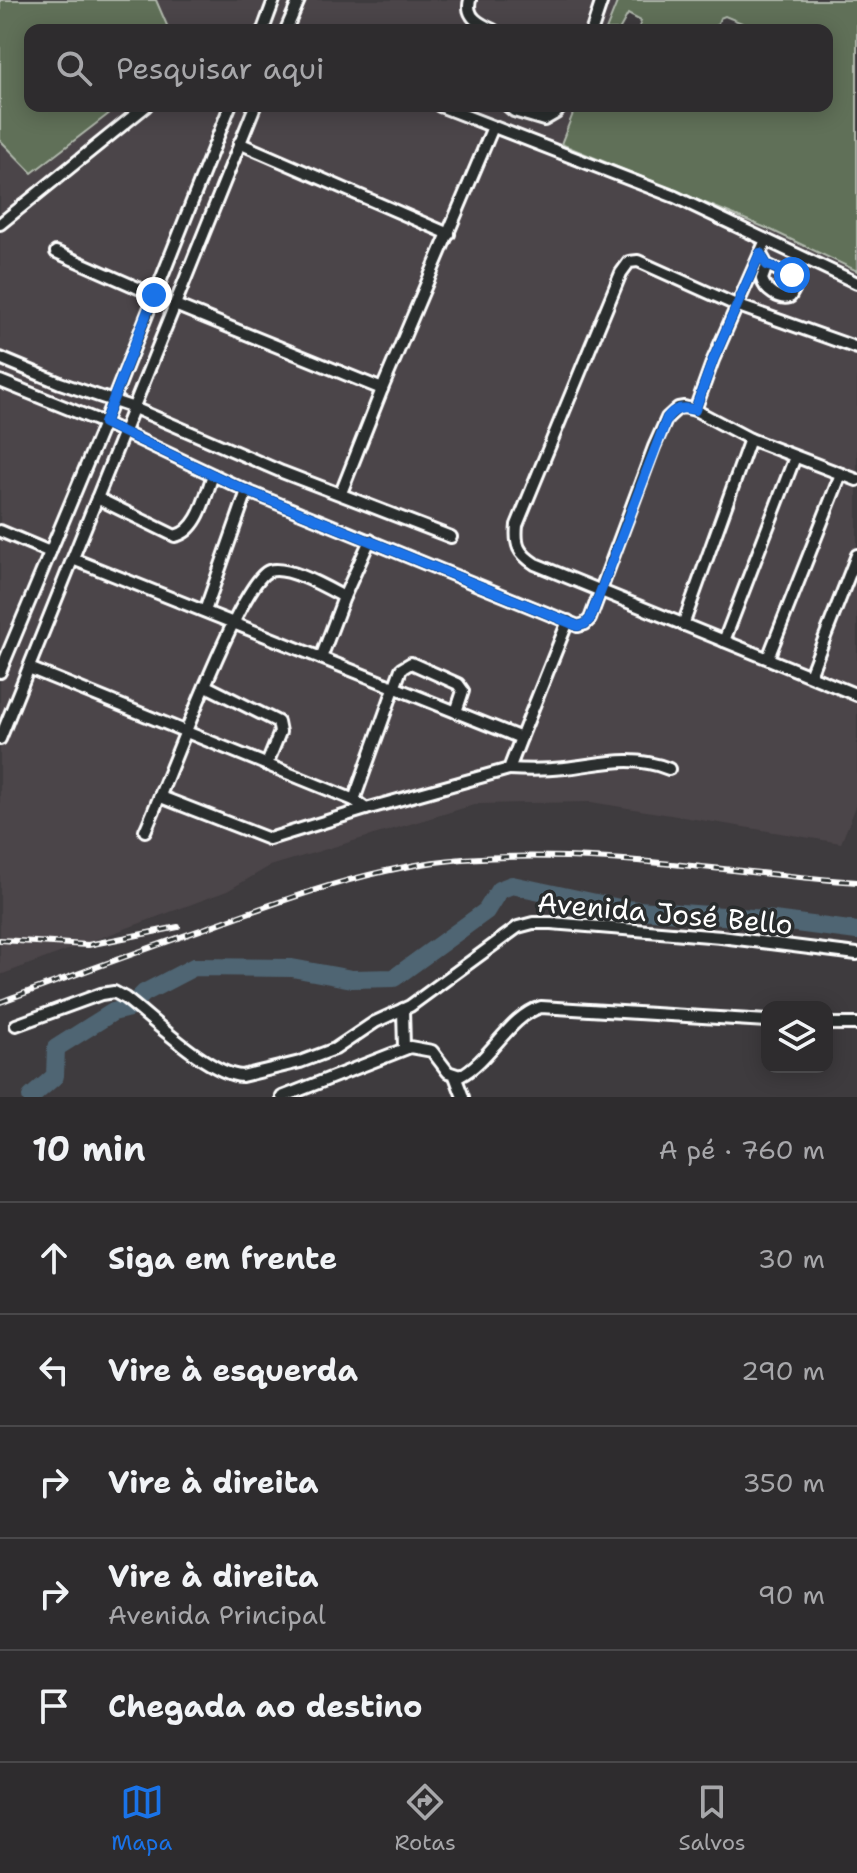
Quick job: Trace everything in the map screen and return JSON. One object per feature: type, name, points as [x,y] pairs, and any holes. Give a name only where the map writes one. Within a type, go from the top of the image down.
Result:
[{"type":"street","points":[[263,24],[274,0]]},
{"type":"street","points":[[290,24],[299,0]]},
{"type":"street","points":[[470,0],[470,14],[480,24]]},
{"type":"street","points":[[594,24],[602,0]]},
{"type":"street","points":[[0,224],[139,112]]},
{"type":"street","points":[[0,672],[3,656],[104,423],[228,112]]},
{"type":"street","points":[[0,739],[252,112]]},
{"type":"street","points":[[455,112],[675,197],[857,283]]},
{"type":"street","points":[[517,112],[544,120],[557,112]]},
{"type":"street","points":[[341,493],[493,127]]},
{"type":"street","points":[[239,143],[449,234]]},
{"type":"street","points":[[695,410],[713,360],[766,240]]},
{"type":"street","points":[[56,252],[154,295]]},
{"type":"street","points":[[760,253],[767,265]]},
{"type":"street","points":[[857,348],[736,305],[638,261],[629,262],[621,273],[517,525],[516,535],[518,551],[551,571],[857,695]]},
{"type":"street","points":[[175,305],[382,389]]},
{"type":"street","points":[[0,358],[134,408],[282,472],[451,537]]},
{"type":"street","points":[[31,393],[37,374]]},
{"type":"street","points":[[0,381],[104,423],[247,491],[578,626],[588,622],[667,418],[678,408],[695,410],[750,439],[857,480]]},
{"type":"street","points":[[72,410],[80,390]]},
{"type":"street","points":[[683,625],[750,439]]},
{"type":"street","points":[[724,641],[795,457]]},
{"type":"street","points":[[768,658],[841,474]]},
{"type":"street","points":[[97,498],[175,536],[184,534],[192,527],[213,475]]},
{"type":"street","points":[[205,611],[247,491]]},
{"type":"street","points":[[0,531],[50,552]]},
{"type":"street","points":[[321,658],[370,540]]},
{"type":"street","points":[[810,675],[857,555]]},
{"type":"street","points":[[73,559],[521,738]]},
{"type":"street","points":[[145,831],[232,622],[258,578],[272,570],[311,580],[344,597]]},
{"type":"street","points":[[509,769],[568,621]]},
{"type":"street","points":[[354,800],[401,669],[411,663],[461,687],[463,695],[456,712]]},
{"type":"street","points":[[29,668],[354,800],[366,809]]},
{"type":"street","points":[[206,686],[278,722],[280,732],[267,764]]},
{"type":"street","points":[[161,797],[269,839],[509,769],[567,768],[629,759],[653,762],[669,769]]},
{"type":"street","name":"Avenida José Bello","points":[[16,1025],[114,992],[210,1064],[232,1075],[242,1076],[325,1053],[349,1041],[484,955],[518,927],[533,923],[721,937],[857,954]]},
{"type":"street","points":[[282,1097],[404,1048],[418,1047],[432,1051],[448,1072],[460,1076],[473,1067],[524,1015],[541,1007],[761,1021]]},
{"type":"street","points":[[403,1009],[404,1048]]},
{"type":"street","points":[[833,1024],[857,1024]]},
{"type":"street","points":[[455,1076],[463,1097]]},
{"type":"shaded area","points":[[157,0],[618,0],[608,24],[167,24]]},
{"type":"shaded area","points":[[111,112],[574,112],[561,144],[771,230],[857,271],[857,804],[841,843],[591,802],[477,804],[270,866],[227,891],[0,975],[0,140],[32,172]]},
{"type":"green space","points":[[0,0],[156,0],[166,24],[24,24],[24,112],[111,112],[32,173],[0,140]]},
{"type":"green space","points":[[618,0],[857,0],[857,271],[771,230],[561,144],[574,112],[833,112],[833,24],[744,24],[725,16],[718,24],[640,24],[641,21],[628,14],[622,24],[608,24]]},
{"type":"waterway","points":[[31,1097],[55,1076],[56,1048],[113,1012],[129,1008],[144,993],[194,967],[292,968],[352,979],[394,978],[486,911],[499,890],[512,885],[624,909],[766,919],[857,931]]},
{"type":"railway","points":[[0,1002],[300,895],[365,876],[430,863],[512,857],[611,859],[857,882]]},
{"type":"railway","points":[[0,940],[88,945],[178,927]]},
{"type":"route","points":[[154,295],[104,423],[247,491],[578,626],[590,619],[667,418],[678,408],[695,410],[713,360],[760,253],[767,265],[792,275]]}]
